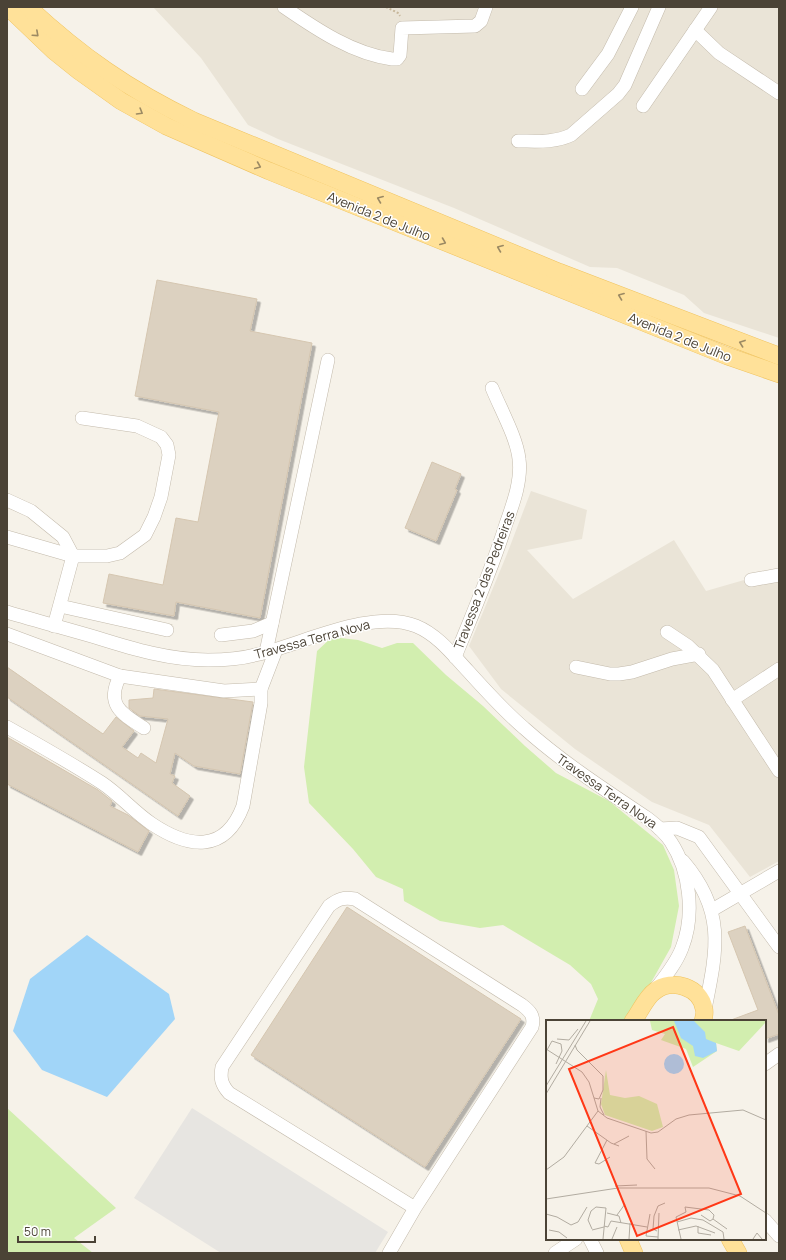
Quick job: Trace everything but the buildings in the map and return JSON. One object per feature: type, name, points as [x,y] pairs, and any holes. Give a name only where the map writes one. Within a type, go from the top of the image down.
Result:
[{"type":"main road","name":"Avenida 2 de Julho","points":[[8,7],[54,51],[79,71],[121,101],[166,126],[269,171],[403,226],[727,356],[779,374]]},
{"type":"main road","name":"Avenida 2 de Julho","points":[[28,7],[60,36],[111,76],[158,105],[194,122],[559,272],[779,356]]},
{"type":"main road","points":[[634,1020],[654,991],[668,986],[682,985],[696,993],[701,1000],[704,1015]]},
{"type":"main road","points":[[628,1240],[634,1253]]},
{"type":"main road","points":[[731,1240],[738,1253]]},
{"type":"street","points":[[284,7],[329,36],[383,58],[397,59],[400,55],[402,28],[475,26],[481,21],[486,7]]},
{"type":"street","points":[[582,89],[608,54],[632,7]]},
{"type":"street","points":[[518,141],[554,141],[571,135],[618,94],[629,79],[659,7]]},
{"type":"street","points":[[643,106],[675,62],[687,39],[711,7]]},
{"type":"street","points":[[695,30],[719,53],[779,93]]},
{"type":"street","points":[[7,727],[91,776],[116,793],[152,823],[175,837],[187,841],[209,842],[222,836],[238,820],[243,806],[261,704],[261,689],[271,651],[272,623],[328,360]]},
{"type":"street","name":"Travessa 2 das Pedreiras","points":[[455,657],[496,555],[516,493],[520,470],[519,458],[514,441],[492,388]]},
{"type":"street","points":[[7,537],[73,556],[107,556],[120,553],[144,535],[154,517],[161,497],[169,455],[167,445],[161,437],[149,430],[137,426],[82,418]]},
{"type":"street","points":[[7,500],[31,511],[62,537],[73,556],[54,626]]},
{"type":"street","points":[[751,580],[779,576]]},
{"type":"street","points":[[60,606],[167,630]]},
{"type":"street","name":"Travessa Terra Nova","points":[[7,612],[131,648],[182,658],[227,659],[271,651],[358,624],[389,621],[407,623],[422,629],[436,639],[455,657],[504,710],[539,742],[660,829],[671,841],[678,856]]},
{"type":"street","points":[[221,635],[253,631],[272,623]]},
{"type":"street","points":[[667,632],[699,654],[713,670],[779,771]]},
{"type":"street","points":[[7,634],[120,676],[224,691],[261,689]]},
{"type":"street","points":[[576,667],[610,674],[619,674],[632,672],[672,659],[699,654]]},
{"type":"street","points":[[732,700],[779,669]]},
{"type":"street","points":[[120,676],[114,687],[115,701],[122,714],[144,728]]},
{"type":"street","points":[[660,829],[677,828],[699,837],[779,948]]},
{"type":"street","points":[[678,856],[700,882],[712,910],[715,948],[712,975],[704,1015]]},
{"type":"street","points":[[654,991],[676,961],[682,948],[689,920],[686,881],[678,856]]},
{"type":"street","points":[[712,910],[779,870]]},
{"type":"street","points":[[389,1253],[415,1208],[532,1027],[534,1020],[530,1012],[522,1005],[355,899],[345,897],[337,900],[329,906],[222,1066],[220,1077],[222,1086],[229,1093],[415,1208]]},
{"type":"street","points":[[766,1063],[779,1054]]},
{"type":"street","points":[[766,1221],[779,1236]]},
{"type":"street","points":[[555,1253],[574,1240]]},
{"type":"street","points":[[590,1240],[597,1253]]},
{"type":"path","points":[[386,7],[398,13],[401,17],[402,28]]},
{"type":"shaded area","points":[[153,7],[779,7],[779,338],[704,313],[684,295],[617,268],[590,267],[454,208],[278,139],[248,125],[201,58]]},
{"type":"shaded area","points":[[531,491],[587,510],[582,539],[527,550],[573,599],[674,540],[706,591],[779,570],[779,861],[750,877],[709,825],[652,802],[575,749],[501,689],[469,646]]},
{"type":"shaded area","points":[[192,1108],[388,1232],[375,1253],[221,1253],[134,1198]]},
{"type":"green space","points":[[332,637],[358,640],[382,648],[397,643],[413,643],[446,675],[483,706],[556,773],[609,801],[663,845],[674,870],[679,906],[671,947],[648,988],[624,1020],[589,1020],[598,999],[591,984],[570,965],[503,925],[480,928],[440,921],[404,901],[403,889],[376,877],[353,849],[309,803],[304,767],[317,651]]},
{"type":"green space","points":[[7,1108],[116,1208],[74,1238],[93,1253],[7,1253]]},
{"type":"water","points":[[87,935],[169,994],[175,1019],[107,1097],[42,1070],[13,1031],[30,979]]}]
